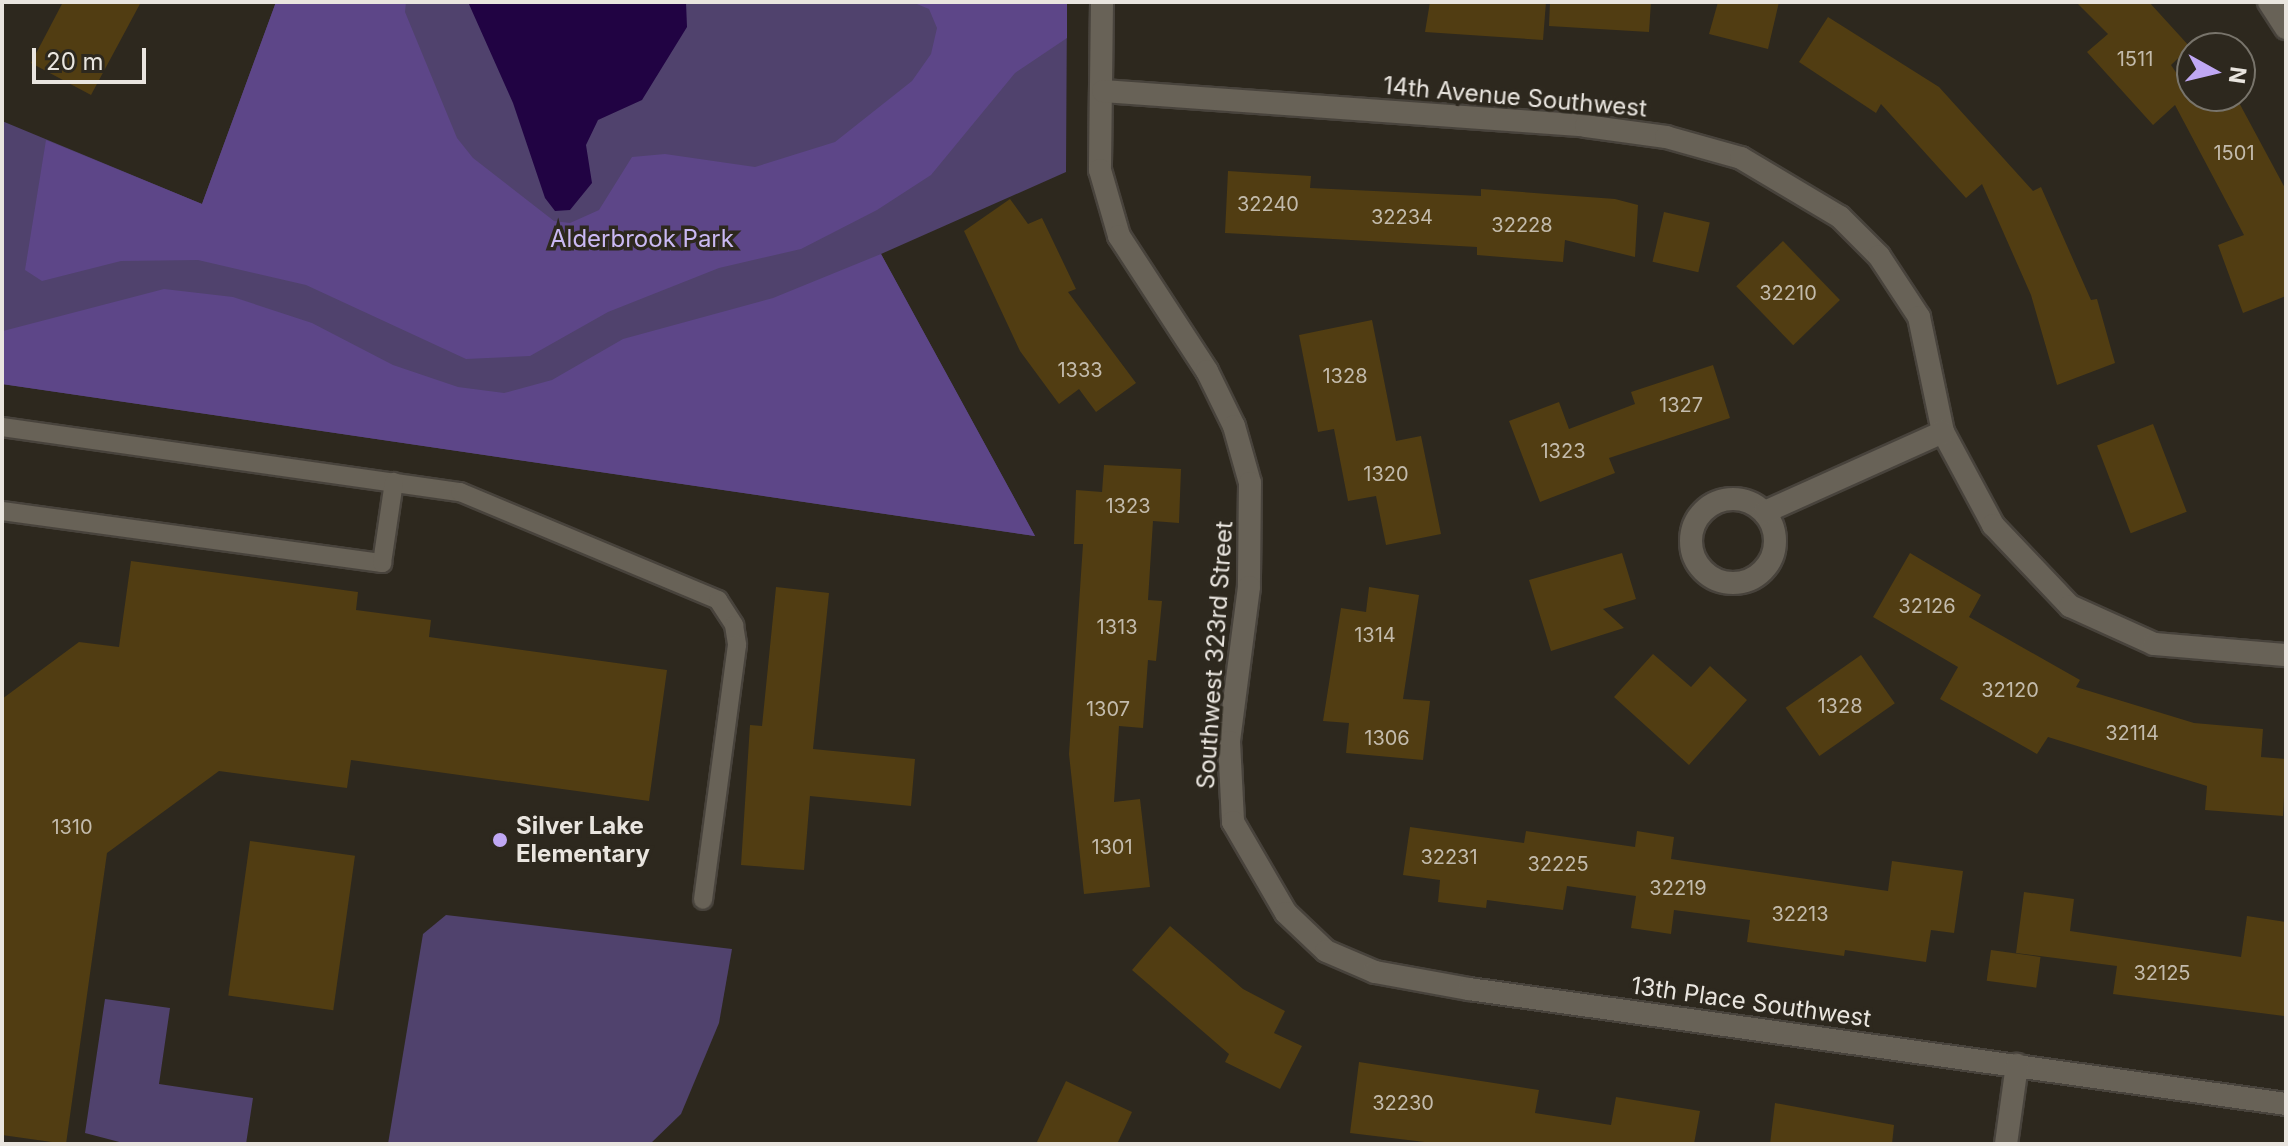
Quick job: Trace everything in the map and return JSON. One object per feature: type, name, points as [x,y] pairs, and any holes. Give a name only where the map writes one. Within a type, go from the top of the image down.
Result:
[{"type":"street","name":"Southwest 323rd Street","points":[[1102,2],[1100,170],[1119,236],[1207,371],[1234,426],[1250,483],[1249,587],[1228,785],[1233,822],[1253,864]]},
{"type":"street","points":[[2269,2],[2286,28]]},
{"type":"street","name":"14th Avenue Southwest","points":[[1103,91],[1586,126],[1666,137],[1741,158],[1840,217],[1879,256],[1919,317],[1943,432],[1993,525],[2070,606],[2154,644],[2286,655]]},
{"type":"street","points":[[1765,512],[1943,432]]},
{"type":"street","name":"13th Place Southwest","points":[[1253,864],[1286,913],[1326,951],[1375,972],[2286,1104]]},
{"type":"street","points":[[2006,1144],[2017,1065]]},
{"type":"lane","points":[[2,427],[460,492],[718,600],[729,613],[737,645],[703,900]]},
{"type":"lane","points":[[2,511],[382,563],[394,482]]},
{"type":"green space","name":"Alderbrook Park","points":[[276,2],[1067,2],[1066,172],[881,254],[1035,536],[2,384],[2,121],[202,204]]},
{"type":"green space","points":[[276,2],[406,2],[405,12],[457,138],[473,158],[554,221],[570,223],[599,210],[632,157],[665,154],[755,167],[835,142],[912,81],[931,54],[937,28],[929,9],[912,2],[1067,2],[1067,38],[1015,73],[931,175],[877,210],[801,249],[719,268],[608,312],[530,356],[466,359],[306,285],[198,260],[121,261],[42,281],[25,270],[46,140],[202,204]]},
{"type":"green space","points":[[881,254],[1035,536],[2,384],[3,331],[164,289],[233,297],[312,323],[393,365],[458,387],[504,393],[552,380],[623,339],[773,298]]},
{"type":"green space","points":[[446,915],[732,949],[719,1023],[681,1114],[650,1144],[388,1144],[423,934]]},
{"type":"green space","points":[[105,999],[170,1008],[159,1084],[253,1098],[246,1144],[127,1144],[85,1133]]},
{"type":"shaded area","points":[[468,2],[686,2],[687,27],[642,100],[598,120],[586,145],[592,183],[570,210],[555,211],[545,198],[513,103]]},
{"type":"building","points":[[63,2],[141,2],[91,95],[31,63]]},
{"type":"building","points":[[1430,2],[1546,2],[1543,40],[1425,32]]},
{"type":"building","points":[[1550,2],[1651,2],[1649,32],[1549,26]]},
{"type":"building","points":[[1718,2],[1779,2],[1768,49],[1709,34]]},
{"type":"building","points":[[2076,2],[2149,2],[2176,32],[2176,60],[2171,65],[2176,72],[2176,107],[2153,125],[2087,52],[2108,34]]},
{"type":"building","points":[[1828,17],[1939,87],[2033,191],[2041,187],[2091,300],[2097,299],[2115,363],[2057,385],[2031,295],[1982,184],[1966,198],[1881,104],[1876,113],[1799,62]]},
{"type":"building","points":[[2179,112],[2244,112],[2286,190],[2286,296],[2243,313],[2218,245],[2244,235]]},
{"type":"building","points":[[1228,171],[1311,176],[1310,188],[1481,196],[1481,189],[1615,199],[1638,205],[1635,257],[1565,240],[1563,262],[1477,255],[1477,247],[1225,233]]},
{"type":"building","points":[[1010,199],[1028,224],[1042,218],[1076,289],[1068,292],[1136,383],[1096,412],[1079,389],[1059,404],[1020,351],[964,231]]},
{"type":"building","points":[[1664,212],[1710,223],[1698,272],[1653,262]]},
{"type":"building","points":[[1783,241],[1840,300],[1793,345],[1736,286]]},
{"type":"building","points":[[1372,320],[1396,441],[1421,436],[1441,534],[1386,545],[1376,496],[1348,501],[1334,429],[1318,432],[1299,335]]},
{"type":"building","points":[[1713,365],[1730,418],[1609,458],[1615,473],[1540,502],[1509,421],[1559,402],[1569,429],[1635,404],[1631,392]]},
{"type":"building","points":[[2153,424],[2187,512],[2131,533],[2097,446]]},
{"type":"building","points":[[1104,465],[1181,469],[1179,523],[1153,521],[1148,600],[1162,601],[1156,661],[1148,660],[1143,728],[1119,726],[1114,802],[1140,799],[1150,887],[1084,894],[1069,754],[1083,544],[1074,544],[1076,490],[1102,492]]},
{"type":"building","points":[[1622,553],[1636,599],[1603,609],[1624,628],[1551,651],[1529,580]]},
{"type":"building","points":[[1910,553],[1981,595],[1969,617],[2080,680],[2076,687],[2194,723],[2263,729],[2261,757],[2286,759],[2283,816],[2205,810],[2207,786],[2048,737],[2037,754],[1940,699],[1958,667],[1873,617]]},
{"type":"building","points":[[131,561],[358,592],[356,610],[431,620],[429,637],[667,670],[649,801],[351,760],[347,788],[219,771],[107,853],[66,1144],[2,1135],[2,699],[79,642],[119,647]]},
{"type":"building","points":[[776,587],[829,593],[813,749],[915,759],[911,806],[810,796],[804,870],[741,865],[750,725],[762,726]]},
{"type":"building","points":[[1369,587],[1419,595],[1403,699],[1430,701],[1423,760],[1346,753],[1349,723],[1323,721],[1341,608],[1366,612]]},
{"type":"building","points":[[1653,654],[1691,687],[1710,666],[1747,700],[1689,765],[1614,697]]},
{"type":"building","points":[[1861,655],[1895,703],[1819,756],[1786,708]]},
{"type":"building","points":[[1410,827],[1524,843],[1526,831],[1635,847],[1637,831],[1674,837],[1671,859],[1888,891],[1892,861],[1963,871],[1954,933],[1931,930],[1926,962],[1845,950],[1844,956],[1747,942],[1750,920],[1674,910],[1671,934],[1631,928],[1636,896],[1567,886],[1563,910],[1487,900],[1486,908],[1438,902],[1440,880],[1403,875]]},
{"type":"building","points":[[250,841],[355,856],[333,1010],[228,995]]},
{"type":"building","points":[[2024,892],[2074,899],[2070,931],[2241,957],[2247,916],[2286,922],[2284,1016],[2113,994],[2117,966],[2016,953]]},
{"type":"building","points":[[1170,926],[1243,989],[1285,1011],[1274,1033],[1302,1046],[1280,1089],[1225,1062],[1229,1054],[1132,970]]},
{"type":"building","points":[[1991,950],[2041,957],[2036,988],[1987,981]]},
{"type":"building","points":[[1359,1062],[1539,1090],[1535,1113],[1611,1125],[1616,1097],[1700,1111],[1694,1144],[1441,1144],[1350,1133]]},
{"type":"building","points":[[1066,1081],[1132,1112],[1117,1144],[1036,1144]]},
{"type":"building","points":[[1775,1103],[1894,1125],[1892,1144],[1770,1144]]},
{"type":"place","name":"Silver Lake Elementary","points":[[500,840]]}]
